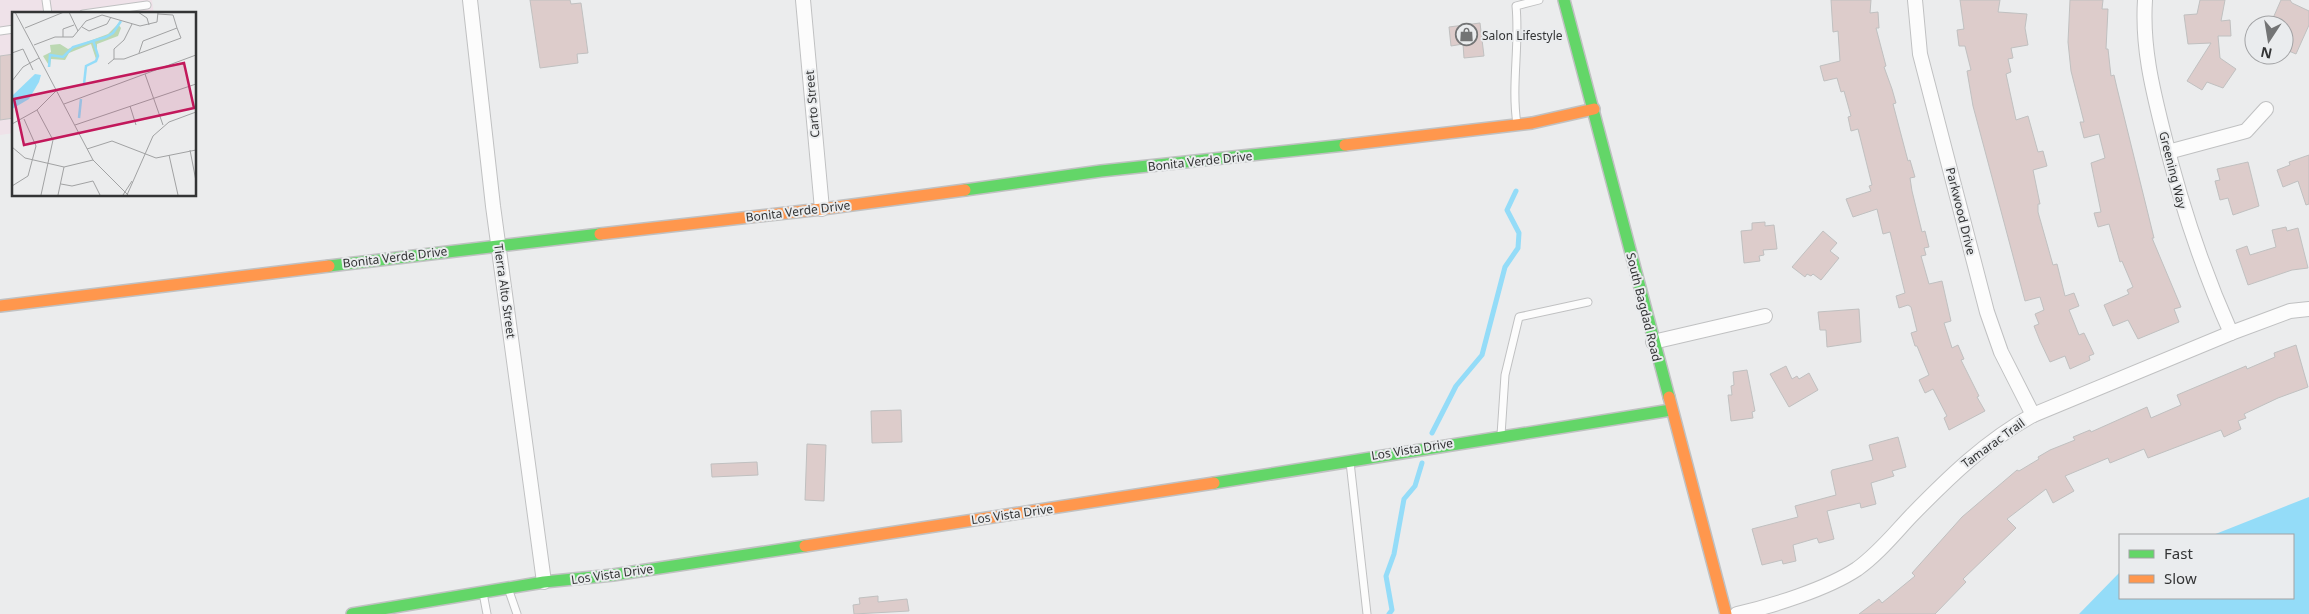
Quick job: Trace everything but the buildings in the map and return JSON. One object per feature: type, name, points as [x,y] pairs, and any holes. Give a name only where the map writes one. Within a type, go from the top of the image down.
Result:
[{"type":"street","name":"Tierra Alto Street","points":[[470,0],[499,245],[544,582]]},
{"type":"street","name":"Carto Street","points":[[803,0],[822,209]]},
{"type":"street","name":"South Bagdad Road","points":[[1564,0],[1726,614]]},
{"type":"street","name":"Parkwood Drive","points":[[1916,0],[1920,54],[1987,312],[2001,352],[2033,415]]},
{"type":"street","name":"Greening Way","points":[[2145,0],[2144,41],[2147,65],[2180,201],[2202,266],[2231,333]]},
{"type":"street","name":"Bonita Verde Drive","points":[[0,306],[499,245],[822,209],[1101,171],[1239,158],[1517,125],[1594,109]]},
{"type":"street","points":[[2168,152],[2246,131],[2266,109]]},
{"type":"street","name":"Tamarac Trail","points":[[1737,614],[1837,581],[1857,569],[1875,555],[1954,472],[2010,428],[2033,415],[2231,333],[2290,311],[2309,308]]},
{"type":"street","points":[[1653,342],[1765,316]]},
{"type":"street","name":"Los Vista Drive","points":[[352,614],[544,582],[613,575],[1102,502],[1350,459],[1671,410]]},
{"type":"lane","points":[[1517,125],[1513,101],[1519,29],[1516,6],[1540,0]]},
{"type":"lane","points":[[111,12],[147,5]]},
{"type":"lane","points":[[1500,435],[1505,375],[1519,317],[1588,302]]},
{"type":"lane","points":[[1350,459],[1367,614]]},
{"type":"lane","points":[[508,589],[517,614]]},
{"type":"lane","points":[[482,593],[488,614]]},
{"type":"shaded area","points":[[0,0],[152,0],[154,12],[12,12],[12,133],[0,135]]},
{"type":"water","points":[[2309,497],[2309,614],[2079,614],[2119,573],[2119,599],[2294,599],[2294,534],[2216,534]]},
{"type":"waterway","points":[[1432,433],[1456,386],[1482,355],[1505,267],[1518,248],[1519,233],[1507,210],[1516,191]]},
{"type":"waterway","points":[[1389,614],[1392,610],[1386,576],[1394,554],[1404,499],[1415,486],[1422,463]]},
{"type":"traffic: fast","points":[[1564,0],[1669,397]]},
{"type":"traffic: fast","points":[[965,190],[1101,171],[1345,145]]},
{"type":"traffic: fast","points":[[329,266],[600,234]]},
{"type":"traffic: fast","points":[[1214,483],[1671,410]]},
{"type":"traffic: fast","points":[[352,614],[544,582],[613,575],[805,546]]},
{"type":"traffic: slow","points":[[1345,145],[1532,123],[1594,109]]},
{"type":"traffic: slow","points":[[600,234],[822,209],[965,190]]},
{"type":"traffic: slow","points":[[0,306],[329,266]]},
{"type":"traffic: slow","points":[[1669,397],[1726,614]]},
{"type":"traffic: slow","points":[[805,546],[1214,483]]},
{"type":"place","name":"Salon Lifestyle","points":[[1466,35]]}]
